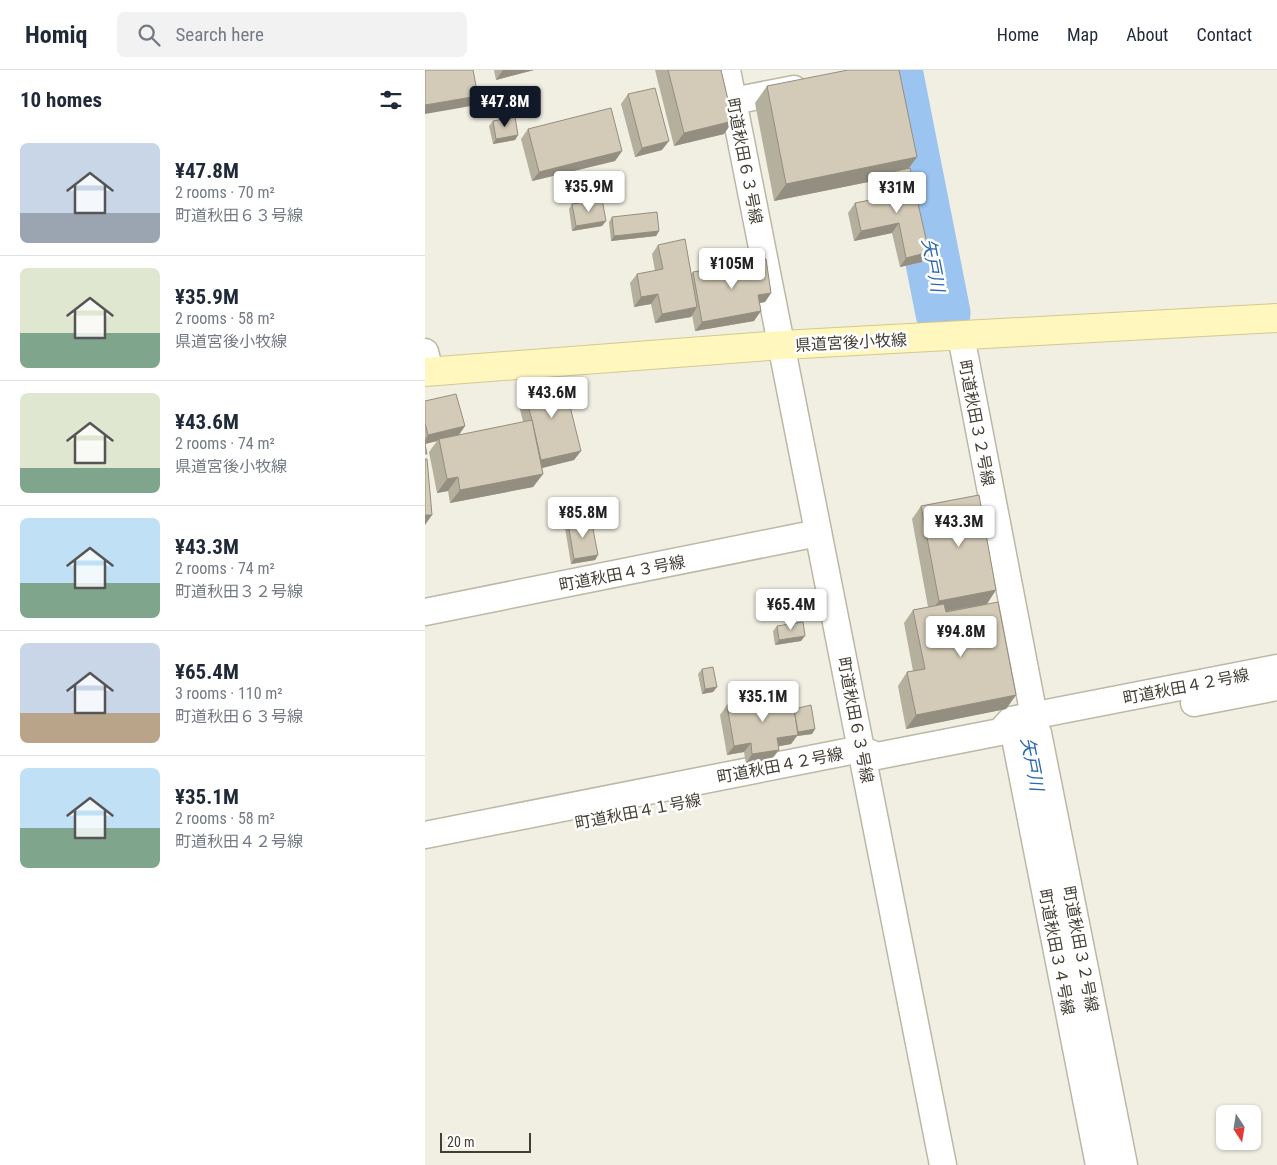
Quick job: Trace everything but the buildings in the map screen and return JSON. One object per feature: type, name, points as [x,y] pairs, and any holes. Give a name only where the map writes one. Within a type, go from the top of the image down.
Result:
[{"type":"main road","name":"県道宮後小牧線","points":[[427,365],[1277,318]]},
{"type":"street","name":"町道秋田６３号線","points":[[727,70],[819,533],[868,757],[943,1165]]},
{"type":"street","points":[[733,101],[820,84]]},
{"type":"street","name":"町道秋田３２号線","points":[[961,336],[1022,730],[1124,1165]]},
{"type":"street","name":"町道秋田４３号線","points":[[425,612],[819,533]]},
{"type":"street","name":"町道秋田４２号線","points":[[425,835],[1022,730],[1277,668]]},
{"type":"street","points":[[1022,730],[1277,687]]},
{"type":"street","name":"町道秋田３４号線","points":[[1022,730],[1099,1165]]},
{"type":"street","name":"町道秋田４１号線","points":[[425,853],[868,757]]},
{"type":"waterway","name":"矢戸川","points":[[895,70],[943,313]]}]
